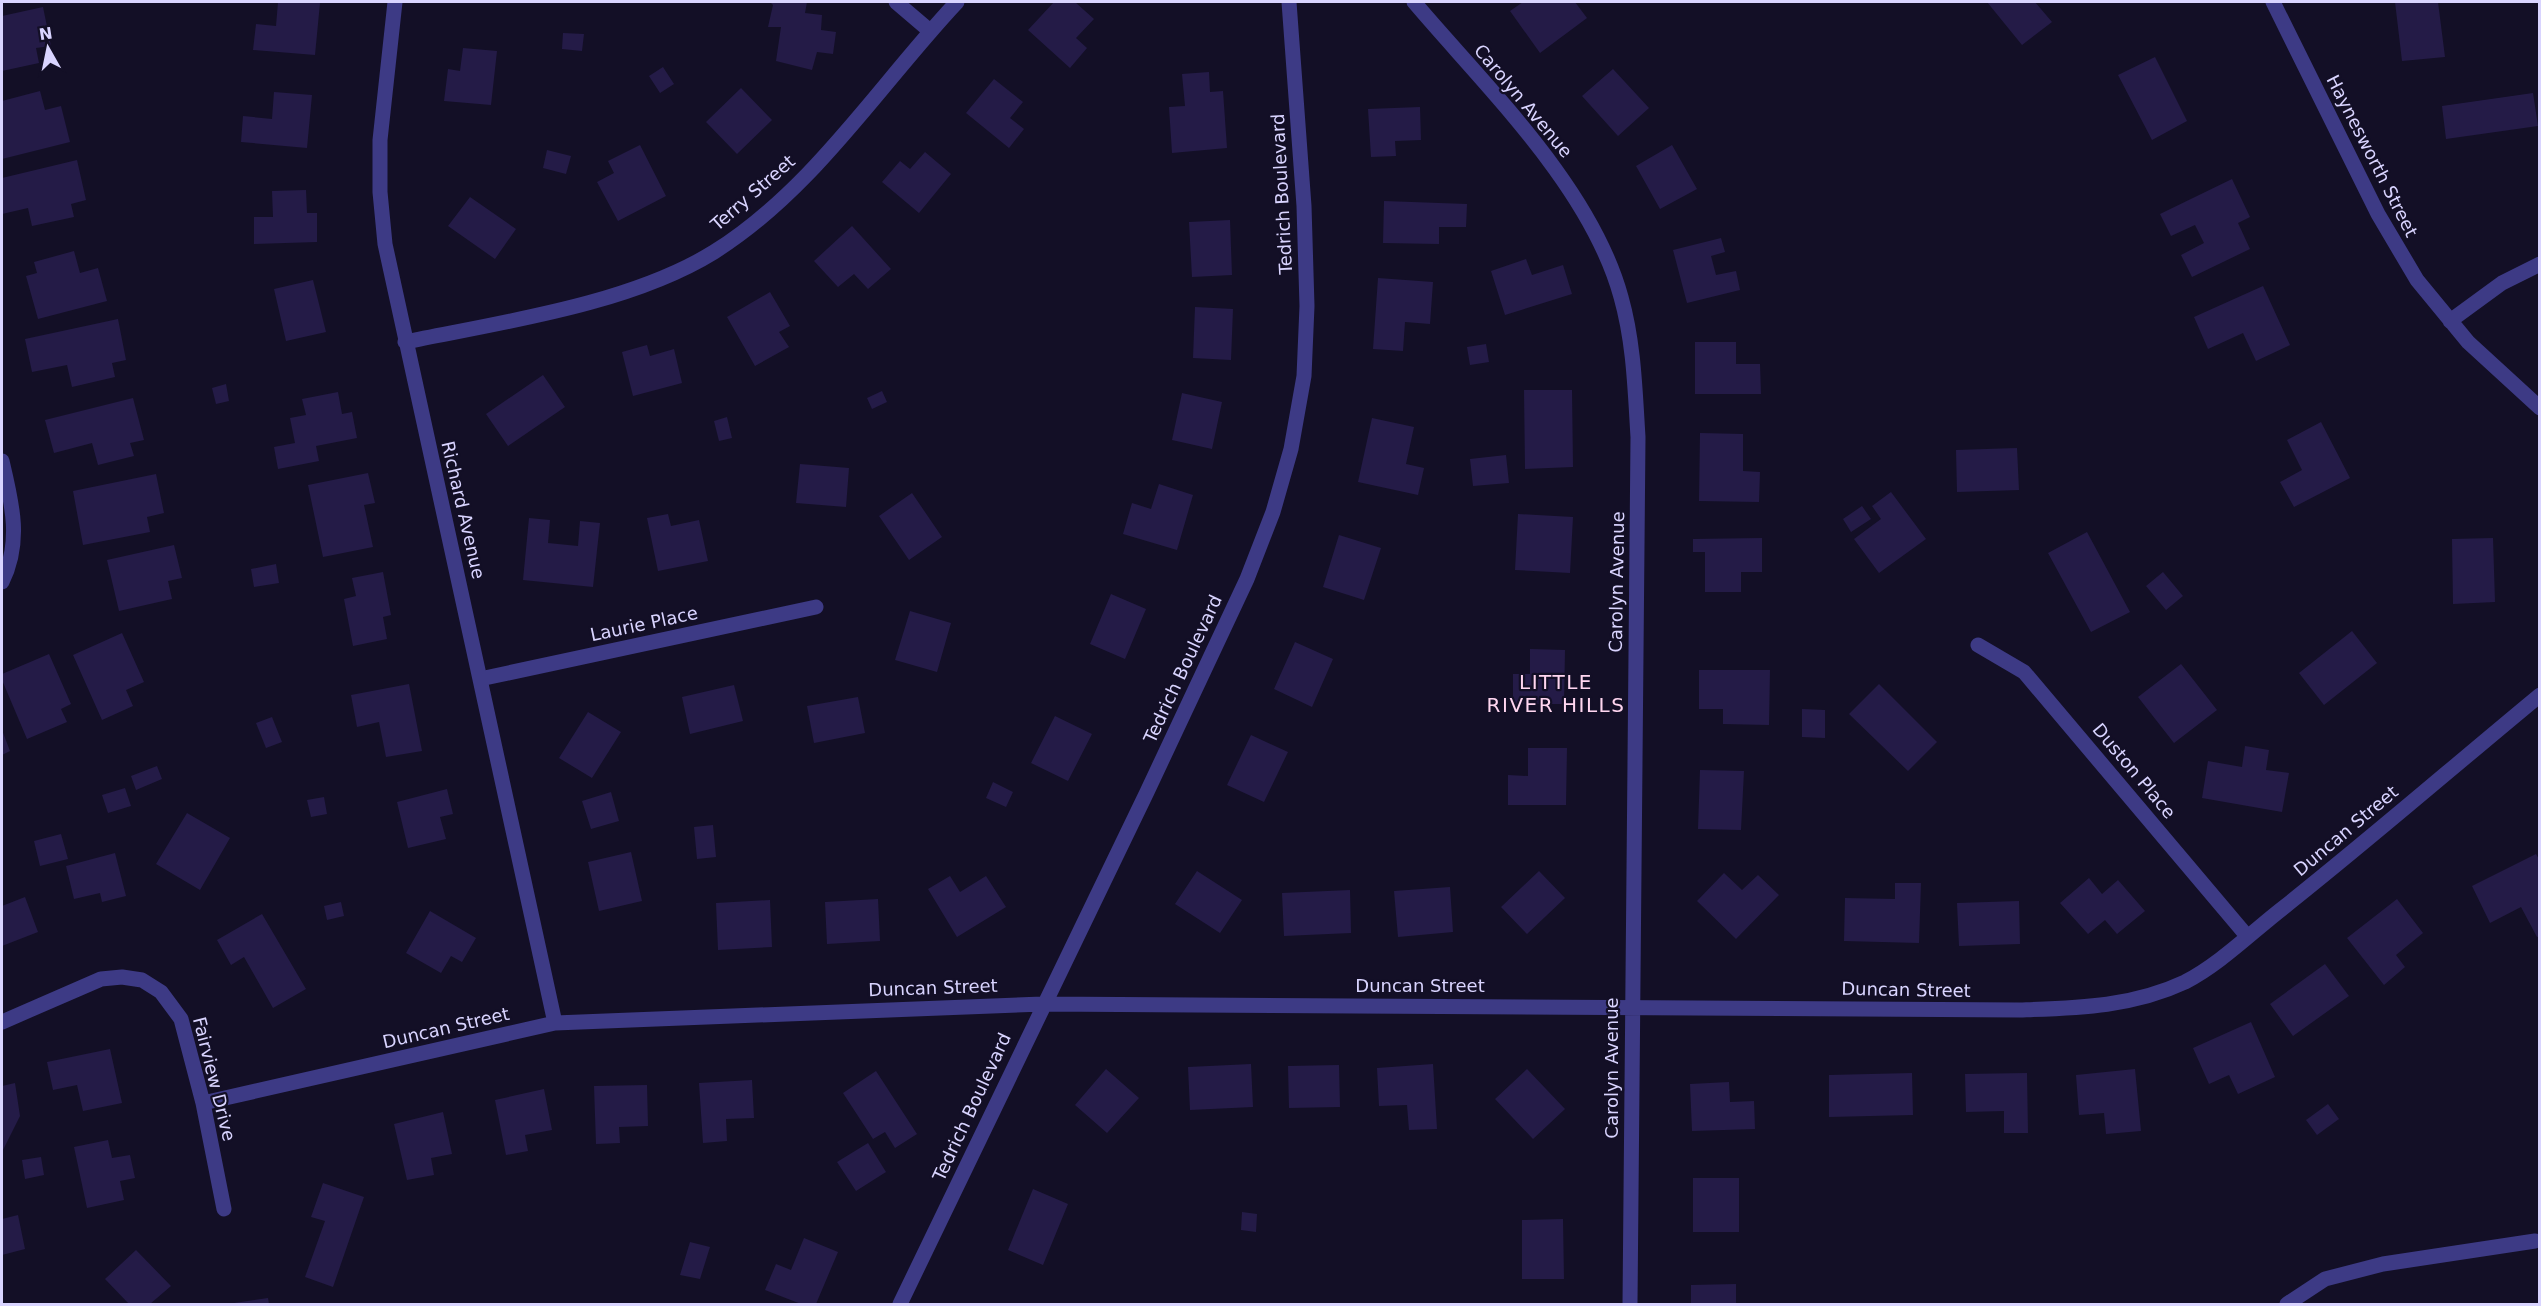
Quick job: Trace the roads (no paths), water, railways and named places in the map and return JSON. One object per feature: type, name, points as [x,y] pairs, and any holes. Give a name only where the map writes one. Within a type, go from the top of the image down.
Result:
[{"type":"street","name":"Richard Avenue","points":[[395,2],[380,140],[380,192],[385,244],[555,1023]]},
{"type":"street","points":[[896,2],[930,31]]},
{"type":"street","name":"Terry Street","points":[[405,342],[622,293],[668,276],[714,252],[762,216],[818,162],[957,2]]},
{"type":"street","name":"Tedrich Boulevard","points":[[900,1305],[1043,1004],[1073,949],[1247,579],[1273,512],[1291,449],[1304,376],[1307,306],[1304,206],[1289,2]]},
{"type":"street","name":"Carolyn Avenue","points":[[1414,2],[1533,142],[1565,184],[1591,224],[1606,256],[1621,296],[1628,326],[1638,437],[1630,1305]]},
{"type":"street","name":"Haynesworth Street","points":[[2273,2],[2378,214],[2417,280],[2450,321]]},
{"type":"street","points":[[2540,264],[2502,283],[2450,321],[2468,342],[2540,408]]},
{"type":"street","points":[[2,461],[14,513],[10,565],[2,582]]},
{"type":"street","name":"Laurie Place","points":[[480,679],[816,607]]},
{"type":"street","name":"Duston Place","points":[[1978,645],[2024,672],[2247,936]]},
{"type":"street","name":"Duncan Street","points":[[203,1103],[555,1023],[1043,1004],[2008,1010],[2093,1007],[2144,998],[2186,981],[2331,870],[2540,695]]},
{"type":"street","name":"Fairview Drive","points":[[2,1023],[101,979],[122,977],[142,981],[161,992],[181,1019],[203,1103],[224,1209]]},
{"type":"street","points":[[2287,1305],[2325,1279],[2383,1264],[2535,1241]]},
{"type":"district","name":"LITTLE RIVER HILLS","points":[[1556,694]]}]
